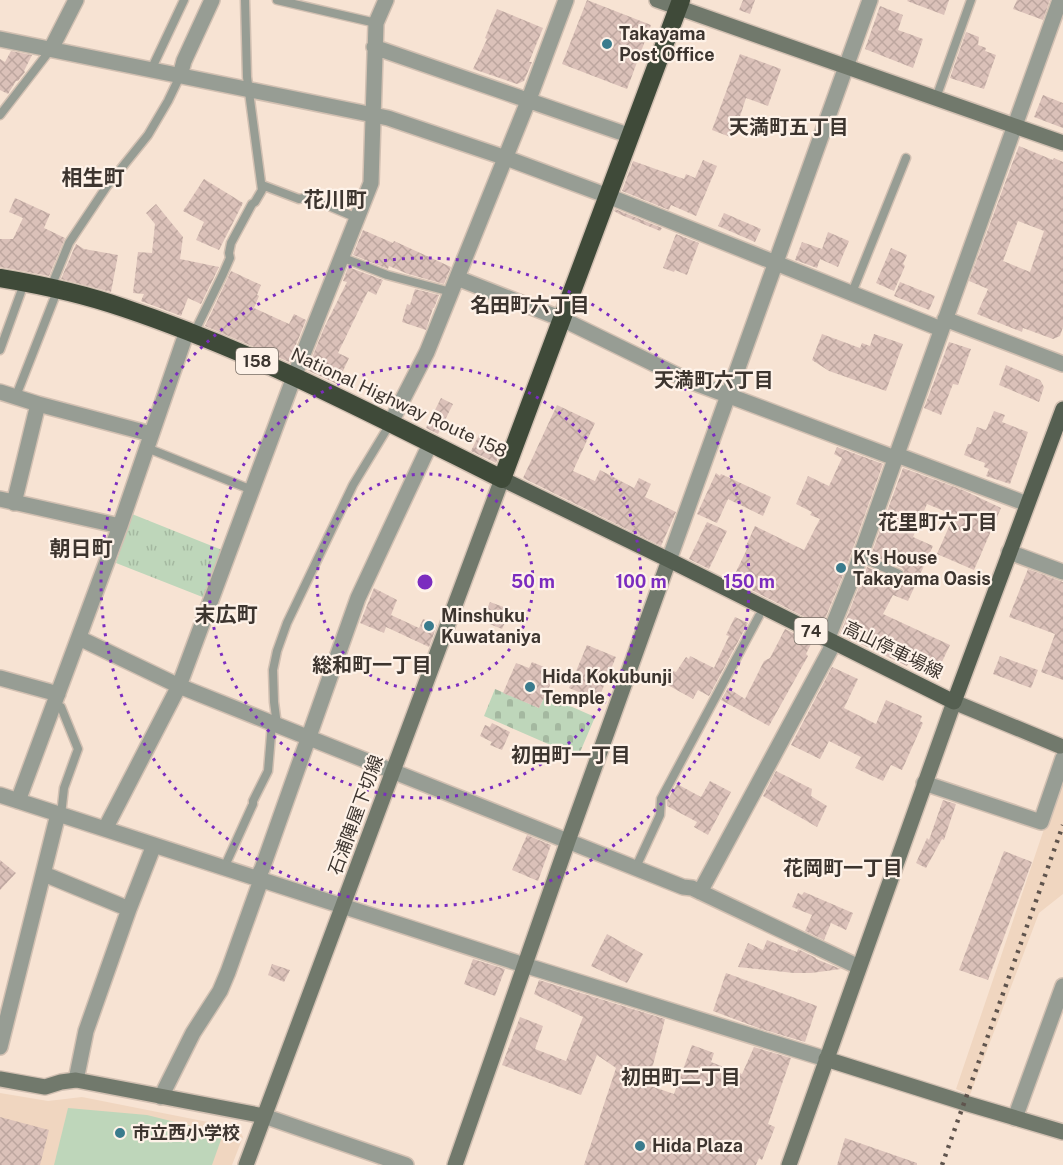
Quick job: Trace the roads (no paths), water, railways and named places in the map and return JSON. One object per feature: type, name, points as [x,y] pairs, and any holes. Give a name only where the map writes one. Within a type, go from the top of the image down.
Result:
[{"type":"highway","name":"National Highway Route 158","points":[[0,278],[53,293],[123,307],[190,332],[294,376],[502,479],[680,4]]},
{"type":"main road","name":"高山停車場線","points":[[502,479],[954,702],[1063,409]]},
{"type":"street","points":[[51,49],[76,0]]},
{"type":"street","points":[[180,76],[184,61],[212,0]]},
{"type":"street","points":[[105,829],[179,687],[294,376],[371,183],[374,47],[376,23],[386,0]]},
{"type":"street","points":[[390,424],[427,352],[506,158],[566,0]]},
{"type":"street","points":[[657,0],[680,4],[1063,143]]},
{"type":"street","points":[[455,1165],[567,841],[870,0]]},
{"type":"street","points":[[700,892],[831,641],[1060,0]]},
{"type":"street","points":[[0,39],[388,118],[608,196],[851,294],[1063,364]]},
{"type":"street","points":[[374,47],[630,136]]},
{"type":"street","points":[[454,285],[562,319],[687,380],[1027,504]]},
{"type":"street","points":[[18,801],[190,332]]},
{"type":"street","points":[[0,392],[149,441]]},
{"type":"street","points":[[38,404],[7,501],[120,526]]},
{"type":"street","points":[[161,1097],[194,1033],[220,991],[228,972],[358,598],[430,444]]},
{"type":"street","name":"石浦陣屋下切線","points":[[246,1165],[502,479]]},
{"type":"street","points":[[1009,552],[1063,572]]},
{"type":"street","points":[[79,638],[179,687],[700,892],[859,967]]},
{"type":"street","points":[[0,678],[57,699]]},
{"type":"street","points":[[789,1165],[924,783],[954,702],[1062,752],[1041,822],[924,783]]},
{"type":"street","points":[[0,795],[524,965],[1063,1132]]},
{"type":"street","points":[[0,1047],[60,815]]},
{"type":"street","points":[[76,1080],[86,1031],[154,845]]},
{"type":"street","points":[[44,874],[129,909]]},
{"type":"street","points":[[1016,1118],[1063,986]]},
{"type":"street","points":[[0,1079],[45,1087],[76,1080],[264,1116],[406,1165]]},
{"type":"lane","points":[[151,70],[184,0]]},
{"type":"lane","points":[[190,332],[224,274],[230,258],[231,243],[262,190],[247,77],[245,0]]},
{"type":"lane","points":[[277,0],[376,23]]},
{"type":"lane","points":[[936,98],[971,0]]},
{"type":"lane","points":[[0,115],[51,49]]},
{"type":"lane","points":[[16,396],[69,243],[106,186],[148,135],[180,76]]},
{"type":"lane","points":[[851,294],[906,158]]},
{"type":"lane","points":[[262,185],[299,199],[308,197],[357,218]]},
{"type":"lane","points":[[341,257],[387,275],[454,285]]},
{"type":"lane","points":[[0,350],[21,292]]},
{"type":"lane","points":[[224,868],[268,771],[275,724],[273,670],[287,623],[353,485],[390,424]]},
{"type":"lane","points":[[149,441],[252,490]]},
{"type":"lane","points":[[860,557],[899,574]]},
{"type":"lane","points":[[636,867],[660,815],[661,799],[759,616]]},
{"type":"lane","points":[[57,699],[78,749],[64,788],[60,815]]},
{"type":"railway","points":[[942,1165],[1063,825]]},
{"type":"place","name":"Takayama Post Office","points":[[607,44]]},
{"type":"place","name":"K's House Takayama Oasis","points":[[841,568]]},
{"type":"place","name":"Minshuku Kuwataniya","points":[[429,626]]},
{"type":"place","name":"Hida Kokubunji Temple","points":[[530,687]]},
{"type":"place","name":"市立西小学校","points":[[120,1133]]},
{"type":"place","name":"Hida Plaza","points":[[640,1146]]},
{"type":"district","name":"天満町五丁目","points":[[789,127]]},
{"type":"district","name":"相生町","points":[[93,178]]},
{"type":"district","name":"花川町","points":[[335,200]]},
{"type":"district","name":"名田町六丁目","points":[[530,305]]},
{"type":"district","name":"天満町六丁目","points":[[714,380]]},
{"type":"district","name":"花里町六丁目","points":[[938,522]]},
{"type":"district","name":"朝日町","points":[[81,549]]},
{"type":"district","name":"末広町","points":[[226,615]]},
{"type":"district","name":"総和町一丁目","points":[[372,665]]},
{"type":"district","name":"初田町一丁目","points":[[571,755]]},
{"type":"district","name":"花岡町一丁目","points":[[843,868]]},
{"type":"district","name":"初田町二丁目","points":[[681,1077]]}]
